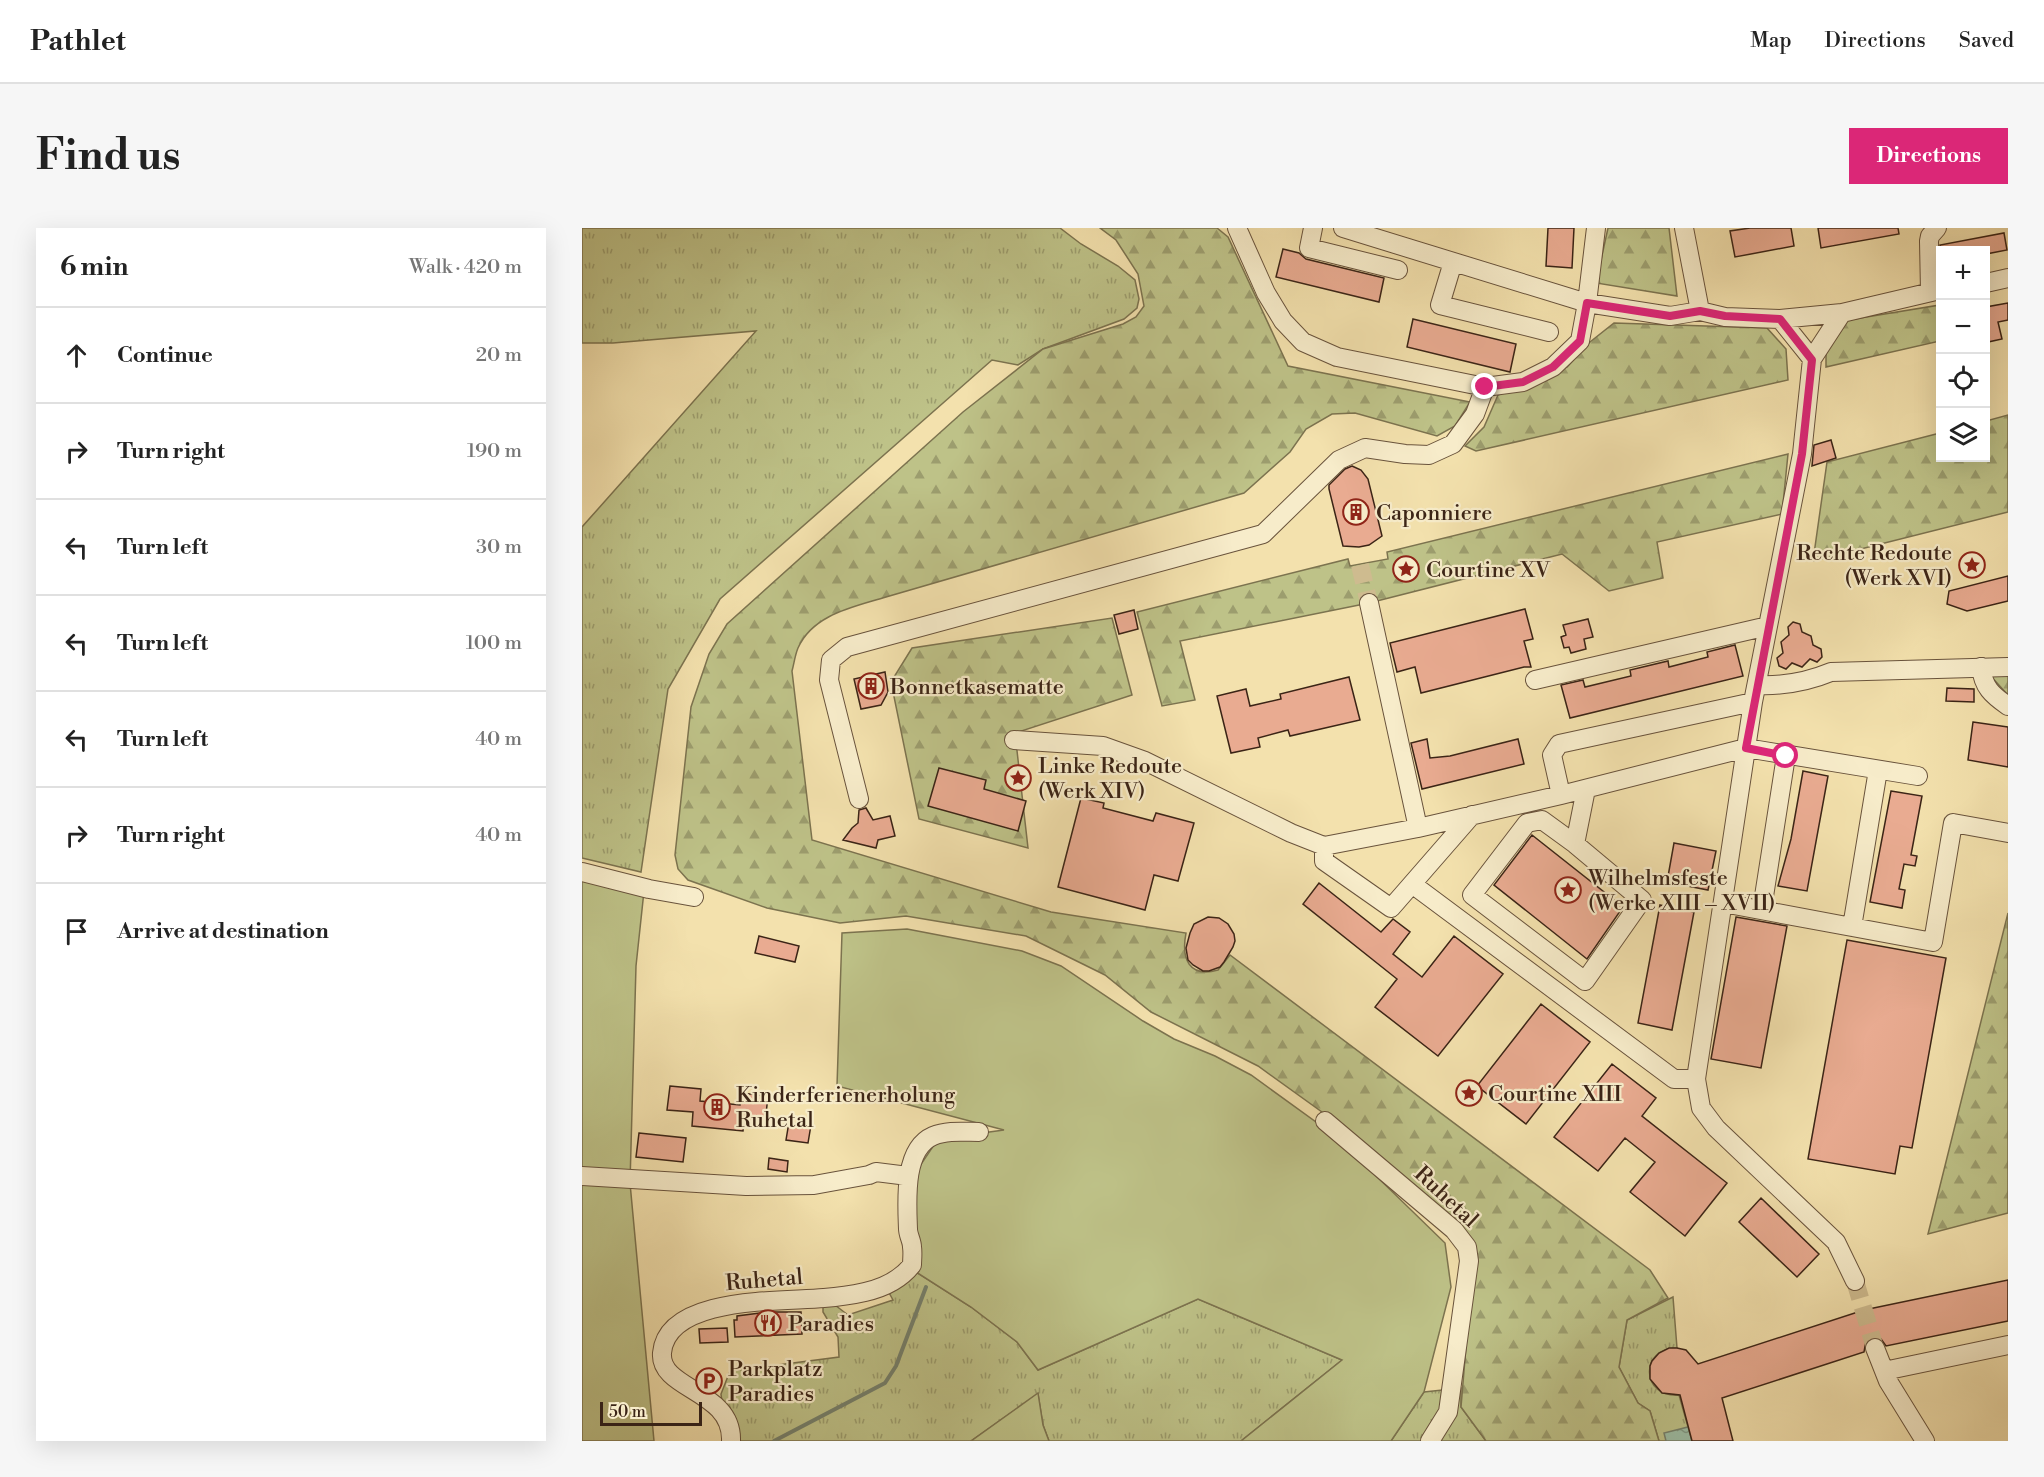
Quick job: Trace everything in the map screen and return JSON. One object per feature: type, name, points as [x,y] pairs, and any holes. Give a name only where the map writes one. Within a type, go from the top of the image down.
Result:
[{"type":"street","points":[[1237,228],[1266,293],[1283,321],[1303,342],[1337,357],[1485,387],[1523,382],[1553,367],[1580,341],[1596,228]]},
{"type":"street","points":[[1313,228],[1309,248],[1398,270]]},
{"type":"street","points":[[1343,228],[1587,303],[1670,316],[1700,311],[1725,316],[1780,319],[1842,313],[1935,291],[1929,241],[1936,228]]},
{"type":"street","points":[[1684,228],[1700,311]]},
{"type":"street","points":[[1454,262],[1440,305],[1549,332]]},
{"type":"street","points":[[1990,281],[2008,278]]},
{"type":"street","points":[[1842,313],[1812,360],[1802,454],[1755,694],[1696,1079],[1701,1108],[1716,1128],[1836,1242],[1855,1281]]},
{"type":"street","points":[[1780,319],[1812,360]]},
{"type":"street","points":[[859,799],[829,680],[831,660],[847,647],[1263,534],[1339,460],[1365,448],[1429,455],[1453,444],[1474,414],[1485,387]]},
{"type":"street","points":[[1369,603],[1418,828]]},
{"type":"street","points":[[1535,680],[1768,626]]},
{"type":"street","points":[[1981,667],[1982,680],[1987,690],[2008,706]]},
{"type":"street","points":[[1561,795],[1552,755],[1558,744],[1755,694],[1772,686],[1812,680],[1830,672],[2008,667]]},
{"type":"street","points":[[1014,740],[1103,746],[1145,761],[1203,791],[1324,846],[1418,828],[1561,795],[1746,748],[1918,776]]},
{"type":"street","points":[[1762,909],[1786,756]]},
{"type":"street","points":[[1852,927],[1878,770]]},
{"type":"street","points":[[1575,844],[1586,789]]},
{"type":"street","points":[[1324,846],[1324,861],[1391,908],[1472,815]]},
{"type":"street","points":[[1542,820],[1575,844],[1642,900],[1585,981],[1472,895],[1527,824],[1542,820]]},
{"type":"street","points":[[1723,903],[1933,942],[1953,823],[2008,833]]},
{"type":"street","points":[[582,872],[649,889],[694,897]]},
{"type":"street","points":[[1412,884],[1674,1079],[1696,1079]]},
{"type":"street","name":"Ruhetal","points":[[1325,1121],[1454,1230],[1467,1246],[1469,1261],[1448,1412],[1430,1441]]},
{"type":"street","name":"Ruhetal","points":[[731,1441],[729,1421],[723,1412],[678,1380],[662,1360],[664,1342],[676,1326],[689,1318],[719,1307],[741,1303],[857,1294],[885,1286],[899,1278],[912,1265],[913,1248],[908,1232],[908,1176],[917,1151],[933,1136],[946,1132],[979,1132]]},
{"type":"street","points":[[582,1176],[758,1186],[814,1185],[876,1172],[908,1176]]},
{"type":"street","points":[[1884,1371],[2008,1345]]},
{"type":"street","points":[[1875,1348],[1884,1371],[1925,1441]]},
{"type":"green space","points":[[582,228],[1060,228],[1081,244],[1118,266],[1135,280],[1139,299],[1137,308],[1124,319],[1043,349],[1018,365],[992,360],[720,599],[668,689],[641,872],[582,858],[582,527],[756,331],[613,343],[582,343]]},
{"type":"green space","points":[[1100,228],[1217,228],[1228,237],[1288,366],[1470,402],[1455,426],[1437,436],[1355,413],[1332,414],[1306,429],[1290,452],[1244,493],[861,604],[824,620],[805,636],[797,651],[792,671],[812,840],[1051,912],[1186,933],[1186,958],[1194,969],[1200,971],[1218,970],[1230,955],[1650,1270],[1668,1298],[1627,1320],[1619,1367],[1638,1403],[1650,1411],[1659,1441],[1486,1441],[1461,1407],[1473,1262],[1340,1125],[1258,1066],[1151,1012],[1105,975],[1026,936],[906,916],[840,923],[767,908],[688,880],[678,869],[675,855],[691,707],[709,654],[727,624],[963,412],[1043,349],[1123,324],[1136,317],[1144,306],[1138,274],[1116,240]]},
{"type":"green space","points":[[1608,228],[1669,228],[1677,296],[1596,283]]},
{"type":"green space","points":[[1936,306],[1936,342],[1826,367],[1826,342],[1848,320]]},
{"type":"green space","points":[[1614,323],[1767,328],[1786,349],[1788,380],[1476,451],[1465,446],[1484,427],[1498,395],[1567,367],[1590,342]]},
{"type":"green space","points":[[2008,415],[2008,512],[1813,561],[1827,462],[1936,434],[1936,462],[1990,462],[1990,420]]},
{"type":"green space","points":[[1788,454],[1782,514],[1657,542],[1663,578],[1609,591],[1562,554],[1369,603],[1180,641],[1195,700],[1162,706],[1137,612],[1348,559],[1350,566],[1388,559],[1387,552]]},
{"type":"green space","points":[[1112,618],[1132,695],[1015,733],[1028,848],[919,819],[891,682],[912,648]]},
{"type":"green space","points":[[1988,673],[2008,674],[2008,695]]},
{"type":"green space","points":[[582,876],[644,891],[636,966],[630,1183],[654,1441],[582,1441]]},
{"type":"green space","points":[[2008,913],[2008,1213],[1928,1234]]},
{"type":"green space","points":[[907,929],[1022,951],[1061,966],[1174,1039],[1215,1056],[1251,1075],[1334,1135],[1445,1243],[1451,1287],[1424,1392],[1391,1441],[1241,1441],[1342,1360],[1198,1299],[1038,1370],[1017,1342],[971,1307],[913,1270],[913,1176],[938,1139],[1004,1130],[837,1086],[842,933]]},
{"type":"green space","points":[[913,1270],[971,1307],[1017,1342],[1038,1370],[1198,1299],[1342,1360],[1241,1441],[1049,1441],[1043,1425],[1038,1394],[971,1441],[738,1441],[736,1419],[729,1407],[722,1402],[721,1394],[730,1371],[839,1357],[838,1337],[823,1312],[823,1303],[831,1302],[848,1315],[893,1300],[887,1289]]},
{"type":"green space","points":[[1673,1297],[1677,1348],[1665,1350],[1656,1356],[1651,1364],[1650,1373],[1657,1389],[1666,1394],[1679,1395],[1692,1441],[1659,1441],[1650,1411],[1638,1403],[1619,1367],[1627,1320]]},
{"type":"green space","points":[[1461,1388],[1461,1407],[1486,1441],[1391,1441],[1424,1392]]},
{"type":"green space","points":[[1038,1393],[1043,1425],[1049,1441],[971,1441]]},
{"type":"water","points":[[1688,1427],[1692,1441],[1666,1441],[1664,1433]]},
{"type":"building","points":[[1548,228],[1574,228],[1572,268],[1546,266]]},
{"type":"building","points":[[1750,228],[1791,228],[1794,246],[1735,257],[1730,231]]},
{"type":"building","points":[[1818,228],[1898,228],[1899,234],[1821,248]]},
{"type":"building","points":[[2004,233],[2007,250],[1990,253],[1990,246],[1940,245]]},
{"type":"building","points":[[1283,249],[1299,253],[1306,259],[1384,278],[1379,302],[1276,277]]},
{"type":"building","points":[[2008,303],[2008,320],[1998,322],[2002,339],[1990,342],[1990,306]]},
{"type":"building","points":[[1413,319],[1516,344],[1510,372],[1407,347]]},
{"type":"building","points":[[1831,440],[1836,458],[1812,466],[1814,445]]},
{"type":"building","name":"Caponniere","points":[[1352,466],[1361,470],[1368,479],[1382,536],[1369,545],[1359,547],[1343,546],[1329,489],[1329,485],[1345,469]]},
{"type":"building","points":[[2008,576],[2008,601],[1967,611],[1947,604],[1949,591]]},
{"type":"building","points":[[1525,609],[1533,639],[1524,641],[1531,667],[1421,693],[1415,667],[1397,672],[1390,643]]},
{"type":"building","points":[[1134,610],[1138,629],[1119,634],[1114,615]]},
{"type":"building","points":[[1588,619],[1593,637],[1584,639],[1586,649],[1571,653],[1569,647],[1564,648],[1561,637],[1566,635],[1563,625]]},
{"type":"building","points":[[1793,622],[1800,624],[1802,632],[1811,636],[1813,645],[1821,649],[1822,657],[1817,662],[1810,659],[1802,667],[1792,663],[1786,669],[1779,666],[1777,658],[1783,653],[1781,642],[1789,635],[1788,627]]},
{"type":"building","points":[[1735,645],[1743,676],[1570,718],[1561,685],[1583,680],[1585,687],[1631,676],[1630,670],[1668,661],[1669,667],[1708,657],[1707,652]]},
{"type":"building","name":"Bonnetkasematte","points":[[885,672],[888,692],[881,705],[861,709],[854,679]]},
{"type":"building","points":[[1349,677],[1360,720],[1290,736],[1288,730],[1258,738],[1260,747],[1231,753],[1217,696],[1246,689],[1250,706],[1281,699],[1280,694]]},
{"type":"building","points":[[1947,688],[1974,689],[1974,702],[1946,701]]},
{"type":"building","points":[[1973,722],[2008,727],[2008,767],[1968,760]]},
{"type":"building","points":[[1427,739],[1430,758],[1450,756],[1518,739],[1524,764],[1422,789],[1411,743]]},
{"type":"building","points":[[939,768],[986,780],[984,789],[1026,801],[1018,831],[928,806]]},
{"type":"building","points":[[1803,771],[1828,776],[1807,891],[1778,886],[1791,839]]},
{"type":"building","points":[[1891,791],[1922,796],[1911,855],[1917,856],[1915,866],[1904,864],[1899,889],[1905,890],[1902,908],[1870,902]]},
{"type":"building","points":[[1081,798],[1104,803],[1103,808],[1153,821],[1156,813],[1194,823],[1178,881],[1154,875],[1145,910],[1058,887]]},
{"type":"building","points":[[866,808],[873,820],[890,816],[895,836],[878,840],[876,848],[843,840],[858,823],[859,810]]},
{"type":"building","points":[[1532,835],[1623,907],[1587,959],[1494,885]]},
{"type":"building","points":[[1674,843],[1716,851],[1708,890],[1667,882]]},
{"type":"building","points":[[1319,883],[1381,932],[1393,919],[1410,932],[1393,954],[1422,977],[1454,936],[1503,974],[1438,1056],[1375,1007],[1397,979],[1303,904]]},
{"type":"building","points":[[1660,905],[1694,912],[1672,1030],[1638,1023]]},
{"type":"building","points":[[1208,917],[1219,918],[1228,924],[1235,941],[1220,967],[1203,971],[1188,960],[1186,948],[1194,924]]},
{"type":"building","points":[[1736,917],[1787,926],[1761,1068],[1711,1059]]},
{"type":"building","points":[[759,936],[799,946],[795,962],[755,953]]},
{"type":"building","points":[[1847,940],[1946,958],[1912,1148],[1900,1146],[1895,1174],[1808,1159]]},
{"type":"building","points":[[1541,1004],[1590,1042],[1526,1124],[1477,1086]]},
{"type":"building","points":[[1612,1064],[1656,1098],[1642,1116],[1727,1183],[1685,1236],[1630,1192],[1655,1162],[1625,1138],[1598,1171],[1554,1137]]},
{"type":"building","name":"Kinderferienerholung Ruhetal","points":[[670,1086],[701,1089],[700,1101],[740,1105],[741,1093],[768,1096],[765,1123],[744,1121],[743,1131],[692,1126],[693,1112],[667,1110]]},
{"type":"building","points":[[789,1122],[811,1125],[808,1143],[786,1140]]},
{"type":"building","points":[[639,1133],[686,1138],[683,1162],[636,1157]]},
{"type":"building","points":[[769,1158],[788,1161],[787,1172],[768,1169]]},
{"type":"building","points":[[1761,1198],[1819,1254],[1797,1277],[1739,1222]]},
{"type":"building","points":[[2008,1280],[2008,1321],[1886,1346],[1881,1339],[1871,1337],[1866,1341],[1864,1352],[1722,1398],[1733,1441],[1692,1441],[1680,1395],[1662,1393],[1650,1379],[1652,1361],[1659,1353],[1669,1348],[1686,1350],[1698,1364],[1864,1310]]},
{"type":"building","name":"Paradies","points":[[767,1312],[801,1312],[802,1334],[735,1337],[734,1320],[737,1320],[737,1316]]},
{"type":"building","points":[[727,1328],[728,1342],[700,1343],[699,1329]]},
{"type":"waterway","points":[[774,1441],[885,1383],[896,1366],[926,1287]]},
{"type":"tunnel","points":[[1360,565],[1369,603]]},
{"type":"tunnel","points":[[1855,1281],[1875,1348]]},
{"type":"place","name":"Caponniere","points":[[1356,512]]},
{"type":"place","name":"Rechte Redoute (Werk XVI)","points":[[1972,565]]},
{"type":"place","name":"Courtine XV","points":[[1406,569]]},
{"type":"place","name":"Bonnetkasematte","points":[[871,686]]},
{"type":"place","name":"Linke Redoute (Werk XIV)","points":[[1018,778]]},
{"type":"place","name":"Wilhelmsfeste (Werke XIII – XVII)","points":[[1568,890]]},
{"type":"place","name":"Courtine XIII","points":[[1469,1093]]},
{"type":"place","name":"Kinderferienerholung Ruhetal","points":[[717,1107]]},
{"type":"place","name":"Paradies","points":[[768,1323]]},
{"type":"place","name":"Parkplatz Paradies","points":[[709,1381]]},
{"type":"route","points":[[1485,387],[1523,382],[1553,367],[1580,341],[1587,303],[1670,316],[1700,311],[1725,316],[1780,319],[1812,360],[1802,454],[1746,748],[1786,756]]}]
